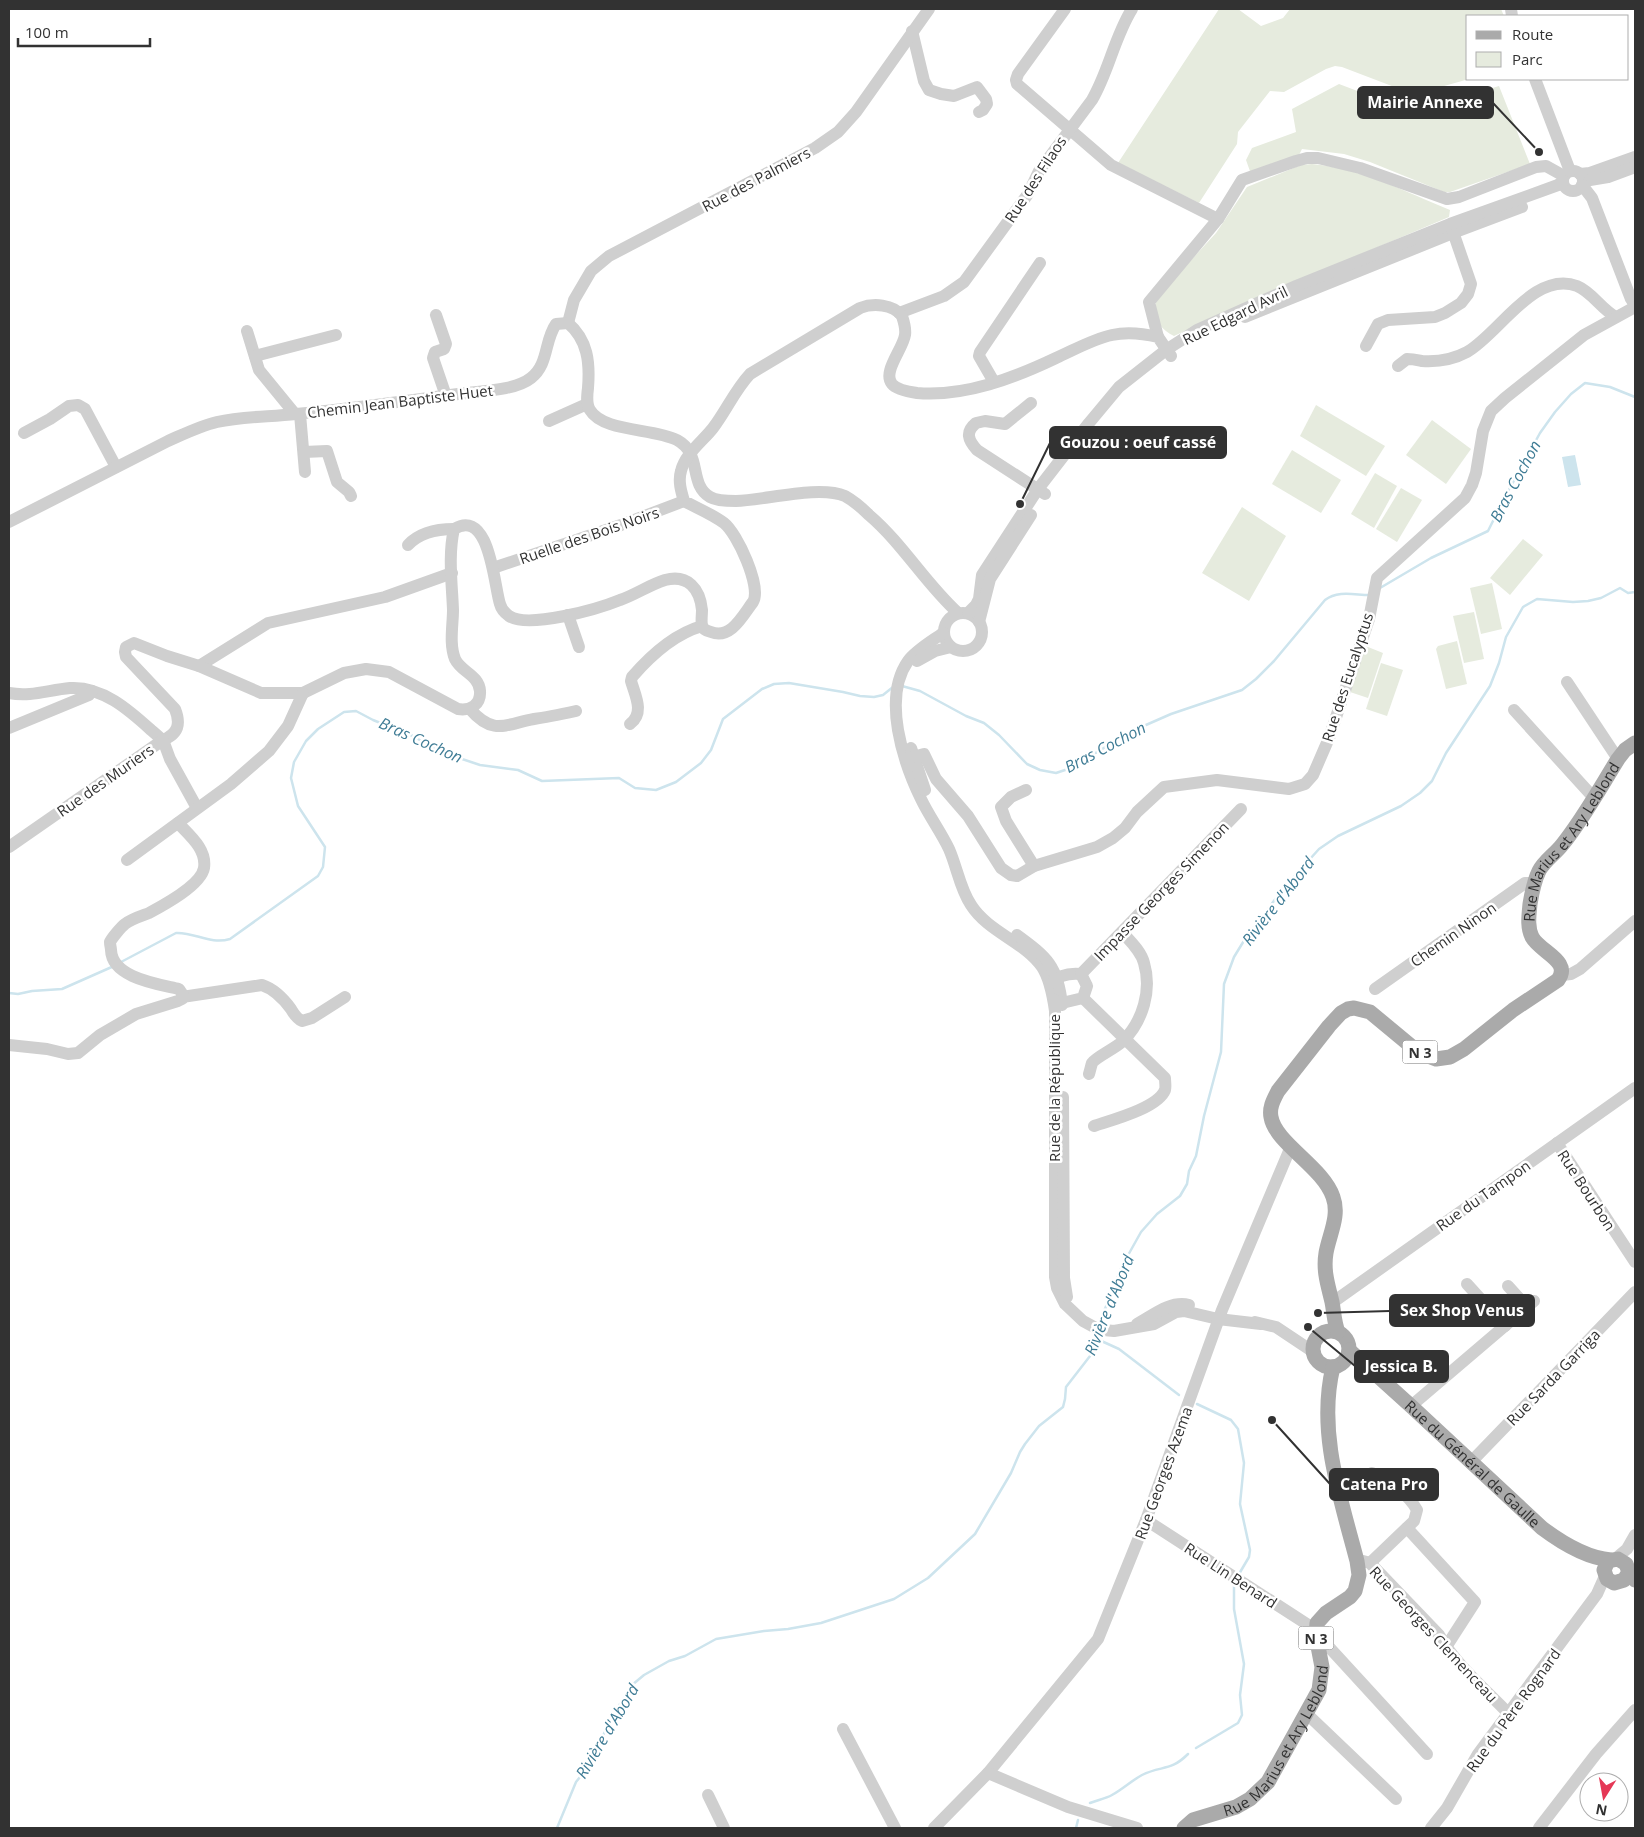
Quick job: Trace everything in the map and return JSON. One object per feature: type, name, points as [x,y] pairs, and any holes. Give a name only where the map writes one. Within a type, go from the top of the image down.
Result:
[{"type":"main road","name":"Rue Marius et Ary Leblond","points":[[1562,975],[1561,966],[1539,947],[1530,930],[1528,923],[1534,883],[1540,868],[1562,844],[1618,759],[1625,750],[1635,743]]},
{"type":"main road","name":"N 3","points":[[1351,1356],[1346,1339],[1334,1327],[1324,1268],[1326,1252],[1334,1224],[1334,1199],[1328,1185],[1276,1130],[1272,1123],[1270,1115],[1272,1103],[1278,1091],[1341,1013],[1354,1008],[1370,1012],[1410,1046],[1423,1054],[1436,1059],[1450,1057],[1464,1049],[1513,1010],[1558,980],[1562,975]]},
{"type":"main road","points":[[1334,1327],[1324,1332],[1320,1355],[1338,1365],[1351,1356]]},
{"type":"main road","name":"N 3","points":[[1316,1636],[1318,1623],[1321,1618],[1350,1597],[1355,1591],[1364,1562],[1340,1494],[1330,1441],[1328,1402],[1320,1355]]},
{"type":"main road","name":"Rue du Général de Gaulle","points":[[1351,1356],[1411,1406],[1542,1528],[1556,1538],[1619,1569],[1635,1589]]},
{"type":"main road","name":"Rue Marius et Ary Leblond","points":[[1184,1828],[1193,1820],[1236,1806],[1250,1799],[1268,1782],[1319,1690],[1322,1667],[1316,1636]]},
{"type":"street","name":"Rue des Palmiers","points":[[568,323],[574,300],[590,271],[609,256],[815,148],[838,132],[856,112],[928,9]]},
{"type":"street","points":[[1065,9],[1018,74],[1017,84],[1111,164],[1218,219]]},
{"type":"street","name":"Rue des Filaos","points":[[899,312],[944,296],[964,282],[1028,194],[1039,171],[1098,89],[1116,39],[1132,9]]},
{"type":"street","points":[[912,32],[924,81],[929,90],[954,96],[977,88],[983,94],[987,104],[979,112]]},
{"type":"street","points":[[1535,80],[1573,181]]},
{"type":"street","name":"Rue Edgard Avril","points":[[963,613],[976,605],[979,599],[982,575],[1042,492],[1126,391],[1168,353],[1236,321],[1452,228],[1635,157]]},
{"type":"street","points":[[1168,353],[1158,337],[1149,302],[1218,219],[1242,180],[1307,158],[1318,158],[1360,168],[1447,199],[1459,197],[1536,167],[1546,166],[1573,181],[1592,198],[1635,306]]},
{"type":"street","name":"Rue Edgard Avril","points":[[1573,181],[1608,177],[1635,167]]},
{"type":"street","points":[[1366,346],[1378,324],[1388,320],[1435,317],[1461,303],[1468,294],[1471,284],[1452,228]]},
{"type":"street","points":[[994,382],[979,356],[980,352],[1040,263]]},
{"type":"street","points":[[1398,366],[1407,359],[1423,361],[1450,359],[1466,353],[1480,344],[1528,297],[1552,284],[1578,286],[1608,313],[1616,317]]},
{"type":"street","points":[[408,545],[425,534],[438,530],[454,529],[464,525],[473,528],[484,539],[494,568],[500,604],[509,616],[516,619],[529,620],[568,615],[619,601],[672,579],[690,583],[699,593],[702,626],[712,633],[719,634],[732,629],[742,619],[755,598],[754,584],[736,537],[725,524],[684,501],[680,479],[681,469],[714,428],[743,381],[750,374],[868,305],[878,305],[899,312],[902,316],[905,334],[889,376],[892,384],[902,390],[913,393],[950,393],[994,382],[1020,374],[1098,339],[1114,335],[1158,337]]},
{"type":"street","name":"Rue des Eucalyptus","points":[[1034,866],[1098,847],[1113,838],[1164,787],[1217,780],[1289,789],[1305,784],[1313,775],[1328,738],[1369,619],[1377,578],[1466,498],[1476,472],[1483,430],[1491,411],[1567,347],[1635,306]]},
{"type":"street","points":[[436,315],[446,344],[444,348],[435,352],[433,358],[446,396]]},
{"type":"street","name":"Chemin Jean Baptiste Huet","points":[[9,522],[116,466],[190,431],[218,422],[446,396],[505,388],[527,381],[540,369],[553,328],[560,322],[568,323]]},
{"type":"street","points":[[568,323],[582,340],[587,351],[589,375],[587,404],[591,412],[603,422],[615,426],[656,432],[669,436],[688,447],[692,454],[698,483],[711,497],[730,501],[758,500],[776,496],[818,492],[836,493],[855,502],[886,529],[940,596],[979,622],[982,634],[976,646],[964,651],[947,643],[940,596]]},
{"type":"street","points":[[247,331],[257,365],[262,374],[298,414],[305,472]]},
{"type":"street","points":[[254,356],[336,335]]},
{"type":"street","points":[[1031,403],[1005,424],[985,421],[976,422],[969,430],[969,441],[977,450],[1042,492]]},
{"type":"street","points":[[549,421],[587,404]]},
{"type":"street","points":[[24,434],[69,406],[78,405],[85,409],[116,466]]},
{"type":"street","points":[[304,452],[327,451],[339,486],[349,492],[351,496]]},
{"type":"street","name":"Rue Edgard Avril","points":[[979,622],[990,579],[1042,492]]},
{"type":"street","name":"Ruelle des Bois Noirs","points":[[494,568],[621,525],[684,501]]},
{"type":"street","points":[[9,693],[23,696],[72,688],[103,694],[124,708],[163,740],[171,736],[178,725],[178,717],[175,709],[126,657],[125,649],[128,645],[137,644],[166,656],[199,666],[261,692],[303,692],[344,673],[366,669],[389,672],[458,709],[470,709],[479,699],[480,687],[473,677],[457,663],[452,646],[452,542],[454,529]]},
{"type":"street","points":[[199,666],[268,623],[385,597],[452,574]]},
{"type":"street","points":[[963,613],[953,615],[945,627],[908,661],[897,686],[896,697],[910,757],[926,793],[955,846],[979,904],[991,917],[1038,950],[1053,967],[1055,991]]},
{"type":"street","points":[[568,615],[579,647]]},
{"type":"street","points":[[630,724],[635,720],[638,711],[631,681],[632,677],[656,652],[682,633],[702,626]]},
{"type":"street","points":[[902,674],[926,654],[952,647]]},
{"type":"street","points":[[1567,682],[1618,759]]},
{"type":"street","points":[[9,728],[89,695],[92,691]]},
{"type":"street","points":[[127,860],[231,784],[268,751],[288,726],[303,692]]},
{"type":"street","points":[[470,709],[481,720],[495,726],[504,727],[576,711]]},
{"type":"street","points":[[1514,710],[1594,798]]},
{"type":"street","name":"Rue des Muriers","points":[[9,847],[163,740],[170,759],[198,808]]},
{"type":"street","points":[[910,757],[924,754],[936,779],[968,816],[1005,872],[1017,876],[1034,866],[1006,821],[1001,807],[1011,797],[1026,790]]},
{"type":"street","name":"Impasse Georges Simenon","points":[[1081,974],[1241,809]]},
{"type":"street","points":[[178,823],[197,842],[203,855],[204,868],[202,875],[175,897],[124,925],[110,942],[111,955],[117,965],[134,978],[179,989],[182,997]]},
{"type":"street","name":"Chemin Ninon","points":[[1374,989],[1525,883],[1534,883]]},
{"type":"street","points":[[1562,975],[1571,974],[1580,969],[1635,921]]},
{"type":"street","points":[[1089,1074],[1092,1064],[1113,1050],[1134,1027],[1142,1013],[1148,989],[1144,962],[1133,944],[1122,932]]},
{"type":"street","points":[[1055,991],[1073,974],[1081,974],[1087,986],[1083,998]]},
{"type":"street","points":[[9,1045],[46,1049],[68,1054],[78,1053],[100,1035],[136,1014],[178,1002],[182,997],[262,985],[277,993],[295,1016],[302,1021],[312,1018],[346,997]]},
{"type":"street","points":[[1055,991],[1083,998],[1165,1078],[1164,1091],[1158,1098],[1140,1111],[1094,1126]]},
{"type":"street","name":"Rue de la République","points":[[1055,991],[1064,1278],[1068,1301],[1074,1313],[1084,1322],[1094,1327],[1114,1331],[1126,1329],[1172,1305],[1182,1303],[1220,1316],[1276,1327],[1320,1355]]},
{"type":"street","name":"Rue du Tampon","points":[[1331,1302],[1635,1088]]},
{"type":"street","name":"Rue Bourbon","points":[[1557,1143],[1635,1262]]},
{"type":"street","name":"Rue Georges Azema","points":[[934,1828],[988,1772],[1098,1639],[1146,1520],[1220,1316],[1292,1147]]},
{"type":"street","points":[[1467,1284],[1505,1326]]},
{"type":"street","points":[[1411,1406],[1531,1304],[1508,1286]]},
{"type":"street","name":"Rue Sarda Garriga","points":[[1471,1462],[1635,1292]]},
{"type":"street","points":[[1340,1494],[1372,1473],[1380,1476],[1403,1494],[1417,1510],[1416,1517],[1407,1528],[1364,1562]]},
{"type":"street","name":"Rue Lin Benard","points":[[1146,1520],[1328,1646],[1426,1754]]},
{"type":"street","points":[[1407,1528],[1475,1602],[1446,1647]]},
{"type":"street","name":"Rue du Père Rognard","points":[[1431,1828],[1447,1808],[1478,1754],[1597,1594],[1619,1569],[1635,1535]]},
{"type":"street","name":"Rue Georges Clemenceau","points":[[1364,1562],[1439,1635],[1446,1647],[1508,1713]]},
{"type":"street","points":[[1539,1828],[1596,1754],[1635,1710]]},
{"type":"street","points":[[1307,1714],[1396,1799]]},
{"type":"street","points":[[843,1729],[895,1828]]},
{"type":"street","points":[[988,1772],[1068,1807],[1129,1827]]},
{"type":"street","points":[[708,1795],[724,1828]]},
{"type":"green space","points":[[1219,9],[1238,9],[1261,26],[1283,18],[1290,9],[1501,9],[1504,15],[1466,15],[1466,80],[1430,90],[1397,88],[1335,66],[1284,92],[1270,91],[1238,132],[1237,144],[1199,203],[1118,163]]},
{"type":"green space","points":[[1339,84],[1397,106],[1426,108],[1499,86],[1530,164],[1450,192],[1444,192],[1370,162],[1344,154],[1302,149],[1299,155],[1251,174],[1246,160],[1252,148],[1296,132],[1292,109]]},
{"type":"green space","points":[[1312,164],[1348,170],[1382,182],[1450,210],[1449,217],[1234,308],[1174,336],[1163,329],[1155,313],[1156,301],[1159,295],[1216,233],[1247,187],[1301,165]]},
{"type":"green space","points":[[1316,405],[1385,446],[1366,476],[1300,436]]},
{"type":"green space","points":[[1432,420],[1471,449],[1446,484],[1406,455]]},
{"type":"green space","points":[[1292,450],[1341,480],[1321,513],[1272,484]]},
{"type":"green space","points":[[1375,473],[1397,486],[1374,528],[1351,514]]},
{"type":"green space","points":[[1401,488],[1422,500],[1397,542],[1376,529]]},
{"type":"green space","points":[[1242,507],[1286,536],[1249,601],[1202,573]]},
{"type":"green space","points":[[1523,539],[1543,555],[1510,595],[1490,578]]},
{"type":"green space","points":[[1492,583],[1502,629],[1481,634],[1470,588]]},
{"type":"green space","points":[[1474,612],[1484,659],[1464,663],[1453,616]]},
{"type":"green space","points":[[1457,641],[1467,684],[1446,689],[1436,649],[1438,646]]},
{"type":"green space","points":[[1363,645],[1383,653],[1368,698],[1347,691]]},
{"type":"green space","points":[[1381,663],[1403,670],[1387,716],[1366,709]]},
{"type":"water","points":[[1575,455],[1581,485],[1568,487],[1562,457]]},
{"type":"waterway","name":"Bras Cochon","points":[[1380,588],[1431,558],[1488,531],[1540,433],[1571,394],[1585,383],[1610,387],[1635,397]]},
{"type":"waterway","name":"Rivière d'Abord","points":[[1099,1324],[1122,1266],[1141,1232],[1157,1214],[1180,1196],[1187,1184],[1189,1171],[1196,1156],[1204,1116],[1221,1052],[1224,984],[1234,957],[1245,939],[1283,889],[1319,849],[1338,836],[1401,806],[1420,793],[1432,781],[1446,753],[1490,686],[1506,637],[1523,607],[1537,599],[1573,602],[1588,601],[1601,598],[1620,588],[1628,593],[1635,592]]},
{"type":"waterway","name":"Bras Cochon","points":[[902,686],[920,691],[966,716],[984,723],[999,735],[1027,764],[1040,770],[1056,773],[1071,768],[1130,732],[1171,714],[1242,690],[1274,661],[1325,600],[1341,594],[1369,595]]},
{"type":"waterway","name":"Bras Cochon","points":[[121,962],[176,933],[216,940],[230,939],[318,876],[323,867],[325,847],[298,806],[291,778],[294,762],[306,741],[318,729],[344,712],[356,711],[413,736],[438,751],[480,765],[518,770],[542,781],[619,778],[635,788],[656,790],[676,782],[701,763],[711,750],[723,719],[762,689],[774,684],[789,683],[874,697],[883,695],[893,687]]},
{"type":"waterway","name":"Bras Cochon","points":[[9,993],[18,994],[62,989],[114,966]]},
{"type":"waterway","name":"Rivière d'Abord","points":[[557,1828],[576,1782],[588,1767],[613,1715],[632,1685],[644,1675],[716,1639],[821,1623],[894,1599],[928,1578],[975,1534],[1011,1473],[1025,1444],[1039,1426],[1063,1407],[1066,1387],[1090,1356],[1098,1332]]},
{"type":"waterway","points":[[1097,1339],[1119,1349],[1179,1395]]},
{"type":"waterway","points":[[1197,1404],[1231,1420],[1238,1429],[1244,1463],[1240,1504],[1250,1550],[1249,1557],[1239,1574]]},
{"type":"waterway","points":[[1196,1748],[1238,1723],[1242,1715],[1240,1695],[1244,1664],[1234,1609],[1234,1583]]},
{"type":"waterway","points":[[1090,1803],[1107,1798],[1142,1775],[1171,1766],[1188,1754]]},
{"type":"waterway","points":[[1076,1828],[1078,1820]]},
{"type":"place","name":"Mairie Annexe","points":[[1539,152]]},
{"type":"place","name":"Gouzou : oeuf cassé","points":[[1020,504]]},
{"type":"place","name":"Sex Shop Venus","points":[[1318,1313]]},
{"type":"place","name":"Jessica B.","points":[[1308,1327]]},
{"type":"place","name":"Catena Pro","points":[[1272,1420]]}]
